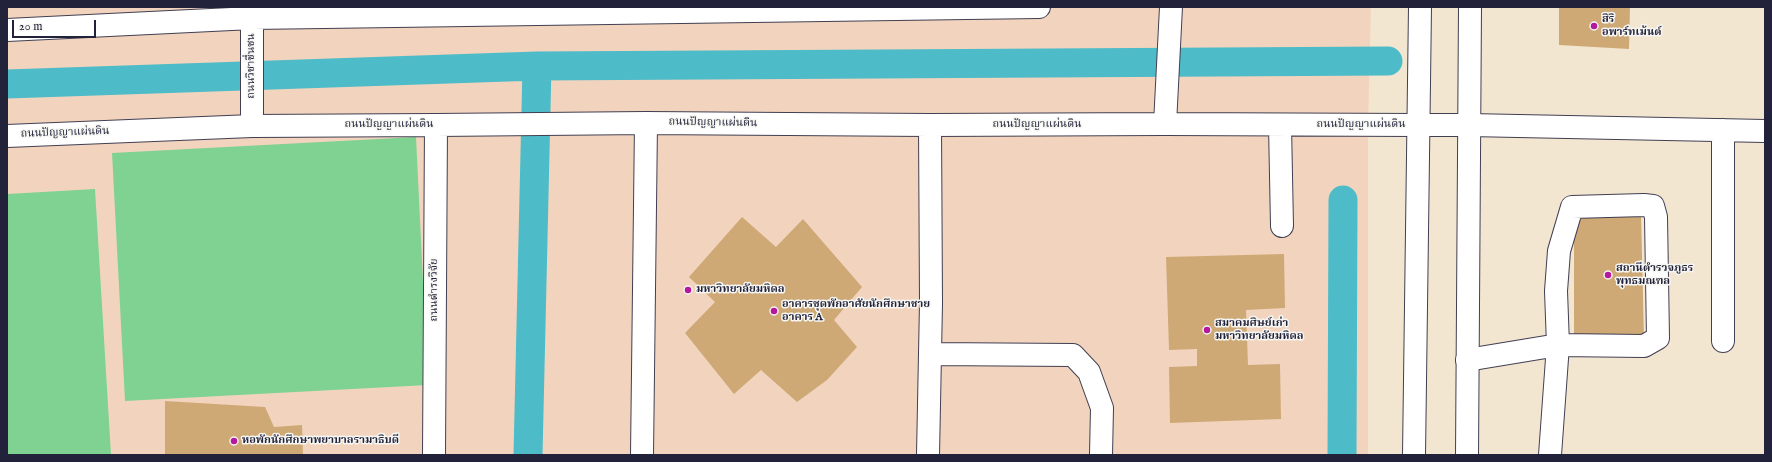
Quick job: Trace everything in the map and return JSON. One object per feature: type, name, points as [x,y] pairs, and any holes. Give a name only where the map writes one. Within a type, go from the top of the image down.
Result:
[{"type":"main road","points":[[7,30],[252,13],[1040,7]]},
{"type":"main road","points":[[1165,124],[1171,7]]},
{"type":"main road","points":[[1414,455],[1420,7]]},
{"type":"main road","points":[[1467,455],[1470,7]]},
{"type":"main road","name":"ถนนวิชาชื่นชน","points":[[252,13],[252,126]]},
{"type":"main road","points":[[642,455],[646,123]]},
{"type":"main road","name":"ถนนปัญญาแผ่นดิน","points":[[7,136],[252,126],[646,123],[930,125],[1469,125],[1765,131]]},
{"type":"main road","points":[[1280,124],[1282,226]]},
{"type":"main road","name":"ถนนดำรงวิจัย","points":[[434,455],[436,125]]},
{"type":"main road","points":[[928,455],[930,354],[930,125]]},
{"type":"main road","points":[[1723,130],[1723,341]]},
{"type":"main road","points":[[1468,360],[1558,345],[1644,346],[1658,338],[1656,217],[1652,206],[1572,207],[1559,251],[1556,291],[1558,345],[1550,455]]},
{"type":"main road","points":[[930,354],[1072,355],[1089,372],[1102,408],[1101,455]]},
{"type":"shaded area","name":"มหาวิทยาลัยมหิดล","points":[[7,7],[1371,7],[1368,124],[1368,455],[7,455]]},
{"type":"green space","points":[[416,137],[428,385],[125,401],[112,153]]},
{"type":"green space","points":[[95,189],[111,455],[7,455],[7,194]]},
{"type":"building","name":"สิริ อพาร์ทเม้นต์","points":[[1559,7],[1630,7],[1629,49],[1559,45]]},
{"type":"building","name":"สถานีตำรวจภูธร พุทธมณฑล","points":[[1574,212],[1641,212],[1644,340],[1574,337]]},
{"type":"building","name":"อาคารชุดพักอาศัยนักศึกษาชาย อาคาร A","points":[[742,217],[776,247],[803,219],[862,287],[834,320],[857,347],[827,380],[797,402],[761,370],[734,394],[685,333],[715,302],[689,277]]},
{"type":"building","name":"สมาคมศิษย์เก่า มหาวิทยาลัยมหิดล","points":[[1284,254],[1285,308],[1246,310],[1248,365],[1280,364],[1281,419],[1170,423],[1169,367],[1197,366],[1197,349],[1169,350],[1166,257]]},
{"type":"building","name":"หอพักนักศึกษาพยาบาลรามาธิบดี","points":[[165,401],[265,407],[274,427],[302,425],[303,455],[165,455]]},
{"type":"waterway","points":[[7,84],[537,66],[1388,61]]},
{"type":"waterway","points":[[528,455],[537,66]]},
{"type":"waterway","points":[[1342,455],[1343,200]]},
{"type":"place","name":"สิริ อพาร์ทเม้นต์","points":[[1594,26]]},
{"type":"place","name":"สถานีตำรวจภูธร พุทธมณฑล","points":[[1608,275]]},
{"type":"place","name":"มหาวิทยาลัยมหิดล","points":[[688,290]]},
{"type":"place","name":"อาคารชุดพักอาศัยนักศึกษาชาย อาคาร A","points":[[774,311]]},
{"type":"place","name":"สมาคมศิษย์เก่า มหาวิทยาลัยมหิดล","points":[[1207,330]]},
{"type":"place","name":"หอพักนักศึกษาพยาบาลรามาธิบดี","points":[[234,441]]}]
